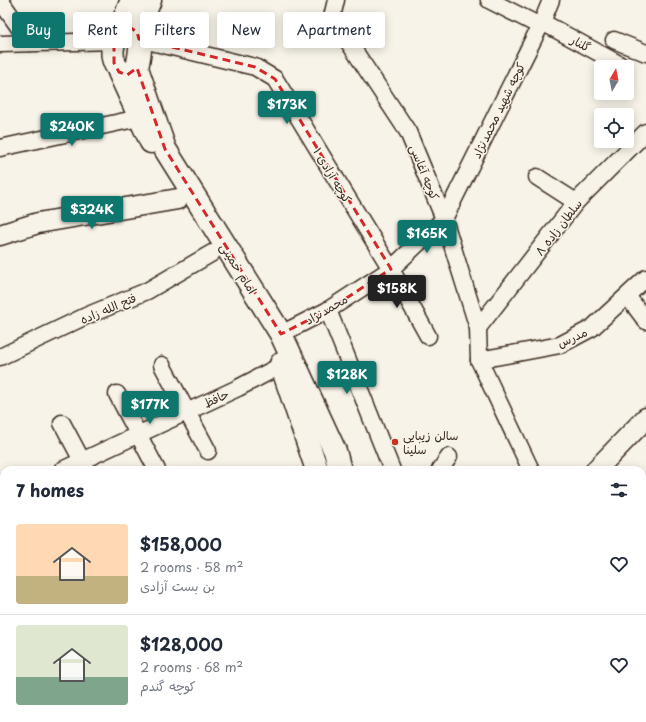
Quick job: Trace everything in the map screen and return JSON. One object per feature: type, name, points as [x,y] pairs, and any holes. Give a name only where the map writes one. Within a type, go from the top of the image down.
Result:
[{"type":"main road","points":[[132,12],[134,1]]},
{"type":"main road","points":[[121,48],[114,63],[128,70]]},
{"type":"main road","name":"امام خمینی","points":[[128,70],[139,118],[178,199],[269,341],[282,365],[316,466]]},
{"type":"main road","name":"امام خمینی","points":[[128,70],[166,149],[281,334],[335,451],[339,466]]},
{"type":"street","points":[[0,0],[12,17]]},
{"type":"street","name":"کوچه آغاسی","points":[[336,0],[332,17],[408,132],[444,219],[478,328],[479,360],[529,466]]},
{"type":"street","name":"گلنار","points":[[489,0],[541,24],[611,60]]},
{"type":"street","name":"کوچه شهید محمدنژاد","points":[[444,219],[541,24],[551,0]]},
{"type":"street","name":"کوچه آزادی ۱","points":[[132,37],[255,67],[275,79],[391,269],[428,336]]},
{"type":"street","points":[[614,40],[646,53]]},
{"type":"street","name":"کوچه آزادی ۱","points":[[0,44],[12,43]]},
{"type":"street","points":[[0,148],[139,118]]},
{"type":"street","name":"سلطان زاده ۸","points":[[478,328],[576,202],[646,132]]},
{"type":"street","points":[[537,177],[576,202]]},
{"type":"street","points":[[0,235],[38,223],[178,199]]},
{"type":"street","name":"محمدنژاد","points":[[281,334],[328,310],[391,269],[444,219]]},
{"type":"street","name":"فتح الله زاده","points":[[0,357],[86,316],[147,291],[212,253]]},
{"type":"street","name":"مدرس","points":[[479,360],[560,344],[592,328],[628,297],[646,278]]},
{"type":"street","points":[[628,297],[646,321]]},
{"type":"street","points":[[328,310],[390,466]]},
{"type":"street","points":[[162,365],[208,451]]},
{"type":"street","name":"حافظ","points":[[84,465],[139,434],[282,365]]},
{"type":"street","points":[[117,394],[155,466]]},
{"type":"street","points":[[600,466],[646,418]]},
{"type":"street","points":[[62,423],[84,465]]},
{"type":"street","points":[[443,466],[449,457]]},
{"type":"highlighted area","points":[[128,26],[137,32],[139,39],[255,67],[275,79],[391,269],[328,310],[281,334],[165,149],[137,68],[127,75],[119,72],[114,63],[114,41],[122,29]]},
{"type":"place","name":"سالن زیبایی سلینا","points":[[395,442]]}]
